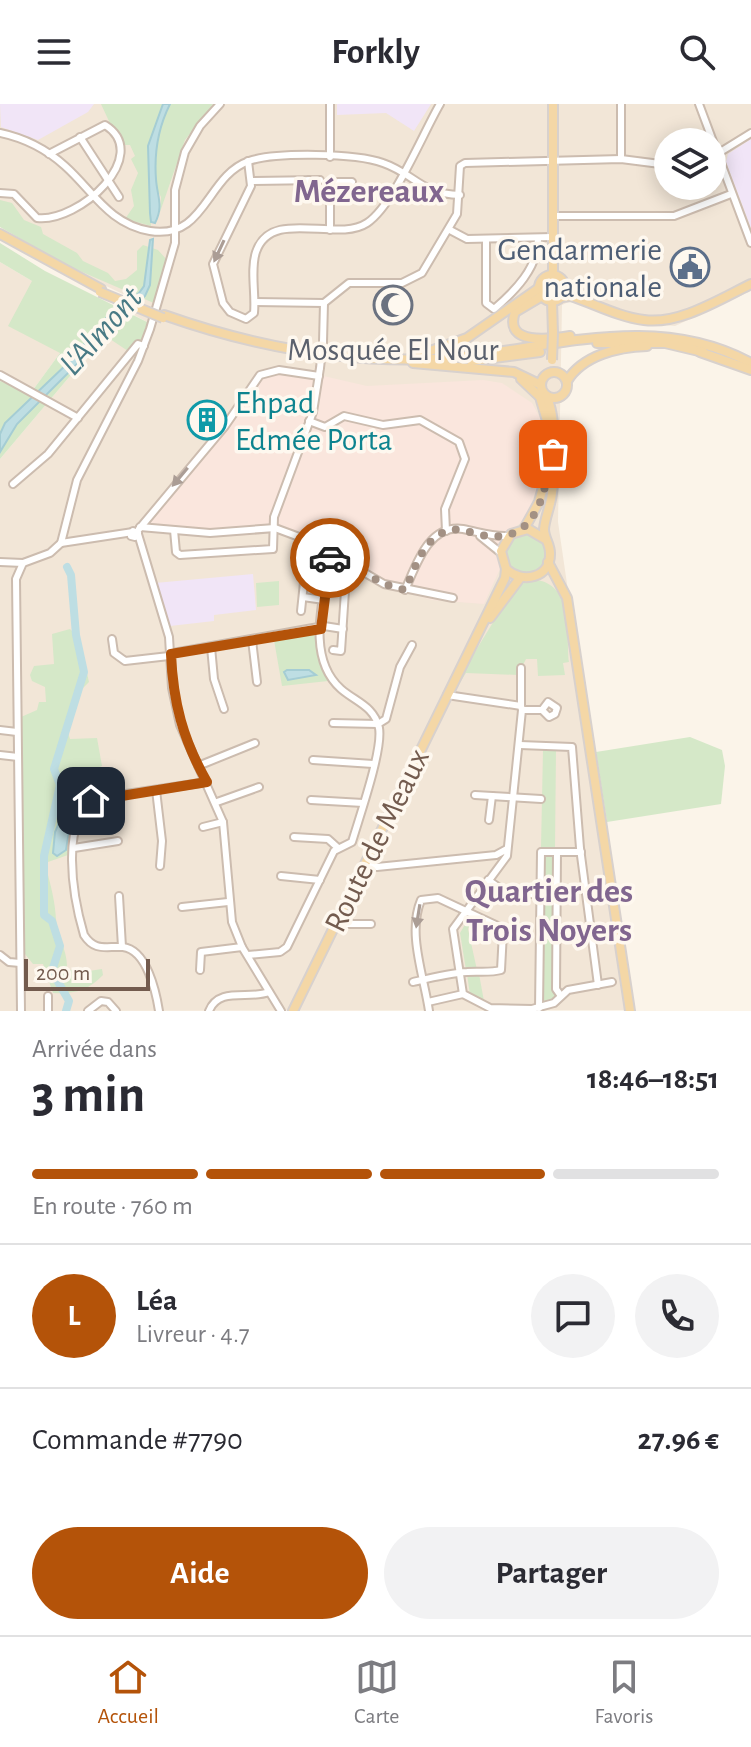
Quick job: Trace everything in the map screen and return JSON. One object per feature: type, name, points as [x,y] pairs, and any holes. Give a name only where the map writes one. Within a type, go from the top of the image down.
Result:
[{"type":"main road","points":[[553,104],[553,275]]},
{"type":"main road","points":[[0,235],[100,291],[163,317],[230,339],[286,350],[501,371],[520,374],[541,385],[553,415],[552,493],[545,539]]},
{"type":"main road","points":[[751,282],[685,309],[651,316],[621,310],[565,286],[561,279],[553,275],[545,277],[541,292],[514,315],[514,327],[523,336],[539,340],[602,332],[639,334],[692,341],[751,363]]},
{"type":"main road","points":[[552,301],[562,297],[582,299],[627,316],[656,321],[684,314],[751,282]]},
{"type":"main road","points":[[562,297],[565,286]]},
{"type":"main road","points":[[541,292],[552,301],[553,333],[552,360],[541,385]]},
{"type":"main road","points":[[389,359],[429,353],[467,338],[541,292]]},
{"type":"main road","points":[[163,317],[267,344],[389,359],[493,354],[639,334]]},
{"type":"main road","points":[[413,363],[490,360],[600,343],[665,343],[703,352],[751,370]]},
{"type":"main road","points":[[546,375],[564,378],[590,359],[613,350],[653,346],[703,352]]},
{"type":"main road","points":[[552,360],[564,378],[562,396],[553,415]]},
{"type":"main road","points":[[501,371],[520,378],[536,391],[552,440],[542,493],[523,529]]},
{"type":"main road","points":[[546,396],[562,396]]},
{"type":"main road","points":[[535,576],[548,562],[550,550],[545,539],[536,531],[523,529],[508,536],[501,553],[506,569],[520,578],[535,576],[557,588],[570,615]]},
{"type":"main road","points":[[548,562],[565,593],[570,615],[630,1011]]},
{"type":"main road","name":"Route de Meaux","points":[[293,1011],[505,578],[506,569]]},
{"type":"main road","name":"Route de Meaux","points":[[460,669],[503,596],[520,578]]},
{"type":"street","points":[[61,543],[77,480],[144,346],[177,230],[175,190],[180,164],[200,126],[220,104]]},
{"type":"street","points":[[330,104],[330,157]]},
{"type":"street","points":[[248,161],[251,181],[213,264],[218,292],[230,312],[246,319],[254,313],[255,258],[261,242],[285,229],[349,230],[370,221],[426,135],[440,104]]},
{"type":"street","points":[[621,104],[621,159]]},
{"type":"street","points":[[699,104],[708,128]]},
{"type":"street","points":[[0,193],[14,194],[30,213],[46,219],[93,197],[109,182],[118,163],[119,148],[109,126],[100,125],[49,154]]},
{"type":"street","points":[[0,133],[22,139],[49,154],[119,220],[157,232],[177,230],[200,214],[222,182],[248,161],[269,157],[330,157],[382,162],[436,195],[460,195]]},
{"type":"street","points":[[726,148],[751,133]]},
{"type":"street","points":[[80,137],[119,197]]},
{"type":"street","points":[[255,302],[324,303],[349,283],[402,283],[414,279],[425,270],[450,230],[457,214],[460,168],[465,163],[621,159],[654,163]]},
{"type":"street","points":[[309,180],[313,191],[330,195],[342,194],[352,182],[338,182]]},
{"type":"street","points":[[251,181],[320,180]]},
{"type":"street","points":[[726,184],[751,243]]},
{"type":"street","points":[[553,216],[674,216],[731,194]]},
{"type":"street","points":[[330,195],[330,230]]},
{"type":"street","points":[[450,230],[467,239],[553,238]]},
{"type":"street","points":[[486,239],[486,303],[494,309],[526,274],[538,251],[538,239]]},
{"type":"street","points":[[174,530],[176,552],[180,555],[251,549],[271,551],[274,517],[309,421],[319,376],[324,303]]},
{"type":"street","points":[[13,484],[22,479],[78,418],[138,344],[144,346]]},
{"type":"street","points":[[136,533],[225,426],[260,375],[279,370],[319,376]]},
{"type":"street","points":[[0,375],[78,418]]},
{"type":"street","points":[[309,421],[325,427],[344,416],[383,425],[420,420],[453,436],[464,449],[465,459],[445,509],[446,531]]},
{"type":"street","points":[[22,479],[28,487]]},
{"type":"street","points":[[0,562],[23,563],[42,556],[61,543],[118,534],[174,530],[210,533],[275,528],[297,535],[384,584],[453,598]]},
{"type":"street","points":[[405,590],[426,546],[446,531],[459,529],[477,534],[508,536]]},
{"type":"street","points":[[136,533],[171,654],[176,709],[223,822],[227,846],[228,902],[242,947],[281,1011]]},
{"type":"street","points":[[477,534],[501,553]]},
{"type":"street","points":[[248,955],[284,951],[338,848],[352,842],[379,742],[378,724],[366,705],[345,692],[328,672],[321,649],[330,553]]},
{"type":"street","points":[[21,1011],[16,579],[23,563]]},
{"type":"street","points":[[301,611],[306,563]]},
{"type":"street","points":[[333,650],[341,651],[345,591]]},
{"type":"street","points":[[303,597],[324,600]]},
{"type":"street","points":[[112,639],[114,653],[125,661],[321,629],[343,629]]},
{"type":"street","points":[[252,640],[257,682]]},
{"type":"street","points":[[333,723],[378,724],[386,719],[400,667],[412,645]]},
{"type":"street","points":[[211,647],[214,679],[224,709]]},
{"type":"street","points":[[463,994],[453,929],[507,856],[520,745],[521,668]]},
{"type":"street","points":[[447,695],[542,710]]},
{"type":"street","points":[[0,730],[17,732]]},
{"type":"street","points":[[198,766],[255,743]]},
{"type":"street","points":[[520,745],[572,747],[581,852],[598,985]]},
{"type":"street","points":[[0,755],[18,757]]},
{"type":"street","points":[[313,760],[373,764]]},
{"type":"street","points":[[159,1011],[141,960],[132,950],[101,948],[84,935],[72,880],[79,818],[88,803],[99,798],[207,782]]},
{"type":"street","points":[[217,802],[259,787]]},
{"type":"street","points":[[156,790],[162,841],[160,866]]},
{"type":"street","points":[[475,795],[541,799]]},
{"type":"street","points":[[489,820],[492,796]]},
{"type":"street","points":[[311,800],[363,803]]},
{"type":"street","points":[[203,827],[223,822]]},
{"type":"street","points":[[294,837],[328,839],[338,848]]},
{"type":"street","points":[[74,848],[118,841]]},
{"type":"street","points":[[366,862],[377,867],[496,855],[507,849]]},
{"type":"street","points":[[539,1008],[541,852],[581,852]]},
{"type":"street","points":[[557,852],[556,989],[561,996]]},
{"type":"street","points":[[496,855],[498,867]]},
{"type":"street","points":[[281,876],[320,880]]},
{"type":"street","points":[[488,880],[504,891],[540,895]]},
{"type":"street","points":[[119,896],[122,947]]},
{"type":"street","points":[[413,982],[424,979],[460,973],[498,972],[503,967],[501,930],[438,898],[420,902],[414,920],[424,979],[428,1002],[429,1011]]},
{"type":"street","points":[[182,907],[228,902]]},
{"type":"street","points":[[335,924],[371,924]]},
{"type":"street","points":[[200,970],[201,952],[242,947]]},
{"type":"street","points":[[0,955],[9,962],[20,963]]},
{"type":"street","points":[[428,1002],[463,994],[485,1006],[539,1008],[568,990],[612,982]]},
{"type":"street","points":[[209,1011],[214,1002],[225,995],[269,992]]},
{"type":"street","points":[[48,996],[48,1011]]},
{"type":"street","points":[[88,1011],[101,1001],[108,1002],[116,1011]]},
{"type":"shaded area","points":[[0,104],[751,104],[751,291],[675,326],[641,323],[573,300],[562,305],[558,522],[629,1010],[0,1011],[0,459],[81,363],[110,339],[149,323],[119,307],[127,296],[54,261],[0,225]]},
{"type":"shaded area","points":[[0,104],[94,104],[88,112],[38,140],[1,127]]},
{"type":"shaded area","points":[[337,104],[431,104],[414,131],[386,113],[337,115]]},
{"type":"shaded area","points":[[751,139],[751,228],[726,162],[728,154]]},
{"type":"shaded area","points":[[0,262],[32,281],[60,353],[30,394],[0,381]]},
{"type":"shaded area","points":[[269,370],[319,375],[367,386],[483,380],[502,383],[532,403],[540,418],[543,472],[525,520],[506,533],[499,543],[497,554],[500,569],[484,604],[432,600],[387,587],[311,544],[276,530],[210,534],[139,529],[175,478],[225,425],[252,384]]},
{"type":"shaded area","points":[[253,574],[256,610],[214,615],[214,621],[170,626],[155,583]]},
{"type":"green space","points":[[101,104],[213,104],[185,140],[160,212],[161,197],[149,173],[151,226],[125,219],[134,206],[131,190],[138,173],[131,159],[135,156],[130,145],[120,145]]},
{"type":"green space","points":[[0,200],[12,203],[24,220],[41,227],[43,234],[77,253],[83,261],[108,273],[115,281],[126,279],[137,270],[137,251],[143,245],[158,250],[167,260],[156,304],[66,265],[0,227]]},
{"type":"green space","points":[[0,243],[45,271],[149,323],[134,355],[110,339],[81,363],[0,459],[0,381],[30,394],[60,353],[8,326],[32,281],[0,262]]},
{"type":"green space","points":[[526,533],[541,539],[547,554],[541,569],[526,575],[511,569],[505,554],[511,539]]},
{"type":"green space","points":[[537,580],[549,584],[563,601],[569,662],[563,663],[565,675],[538,676],[537,659],[526,659],[518,675],[466,673],[457,687],[454,686],[516,585]]},
{"type":"green space","points":[[279,581],[279,605],[257,607],[256,583]]},
{"type":"green space","points":[[70,629],[79,638],[89,682],[78,693],[68,733],[70,739],[97,738],[102,766],[80,775],[61,796],[58,804],[68,804],[75,815],[74,835],[68,855],[48,862],[46,868],[67,969],[82,972],[102,969],[103,975],[80,990],[53,993],[43,964],[33,964],[21,949],[21,717],[37,710],[39,702],[46,702],[45,687],[32,681],[30,675],[34,666],[54,664],[52,634]]},
{"type":"green space","points":[[314,633],[319,659],[328,681],[282,686],[274,640]]},
{"type":"green space","points":[[690,737],[722,750],[725,766],[721,804],[607,822],[596,752]]},
{"type":"green space","points":[[543,750],[556,750],[555,848],[541,848]]},
{"type":"green space","points":[[542,854],[555,856],[556,995],[554,1000],[541,1004]]},
{"type":"green space","points":[[470,916],[473,918],[468,929],[477,970],[466,970],[460,933]]},
{"type":"green space","points":[[467,974],[479,974],[484,1001],[470,995]]},
{"type":"water","points":[[163,104],[170,104],[162,122],[156,150],[160,206],[155,223],[151,222],[150,213],[148,146]]},
{"type":"water","name":"L'Almont","points":[[153,239],[150,285],[145,296],[17,424],[0,452],[0,434],[5,423],[71,360],[106,318],[139,293],[144,286],[150,240]]},
{"type":"water","points":[[309,670],[316,675],[288,680],[284,672]]},
{"type":"water","points":[[66,807],[72,812],[66,850],[57,856],[53,853],[55,832]]},
{"type":"waterway","points":[[66,1011],[69,1001],[52,971],[60,946],[52,921],[44,915],[44,856],[60,785],[54,769],[84,672],[76,635],[71,575],[67,567]]},
{"type":"way so far","points":[[330,558],[330,553],[384,584],[405,590],[426,546],[437,535],[459,529],[497,537],[508,536],[527,526],[545,484],[552,444],[553,454]]},
{"type":"place","name":"Gendarmerie nationale","points":[[690,267]]},
{"type":"place","name":"Mosquée El Nour","points":[[393,305]]},
{"type":"place","name":"Ehpad Edmée Porta","points":[[207,420]]},
{"type":"district","name":"Mézereaux","points":[[369,190]]},
{"type":"district","name":"Quartier des Trois Noyers","points":[[549,910]]},
{"type":"route","points":[[91,801],[207,782],[180,725],[172,688],[171,654],[321,629],[330,558]]}]
